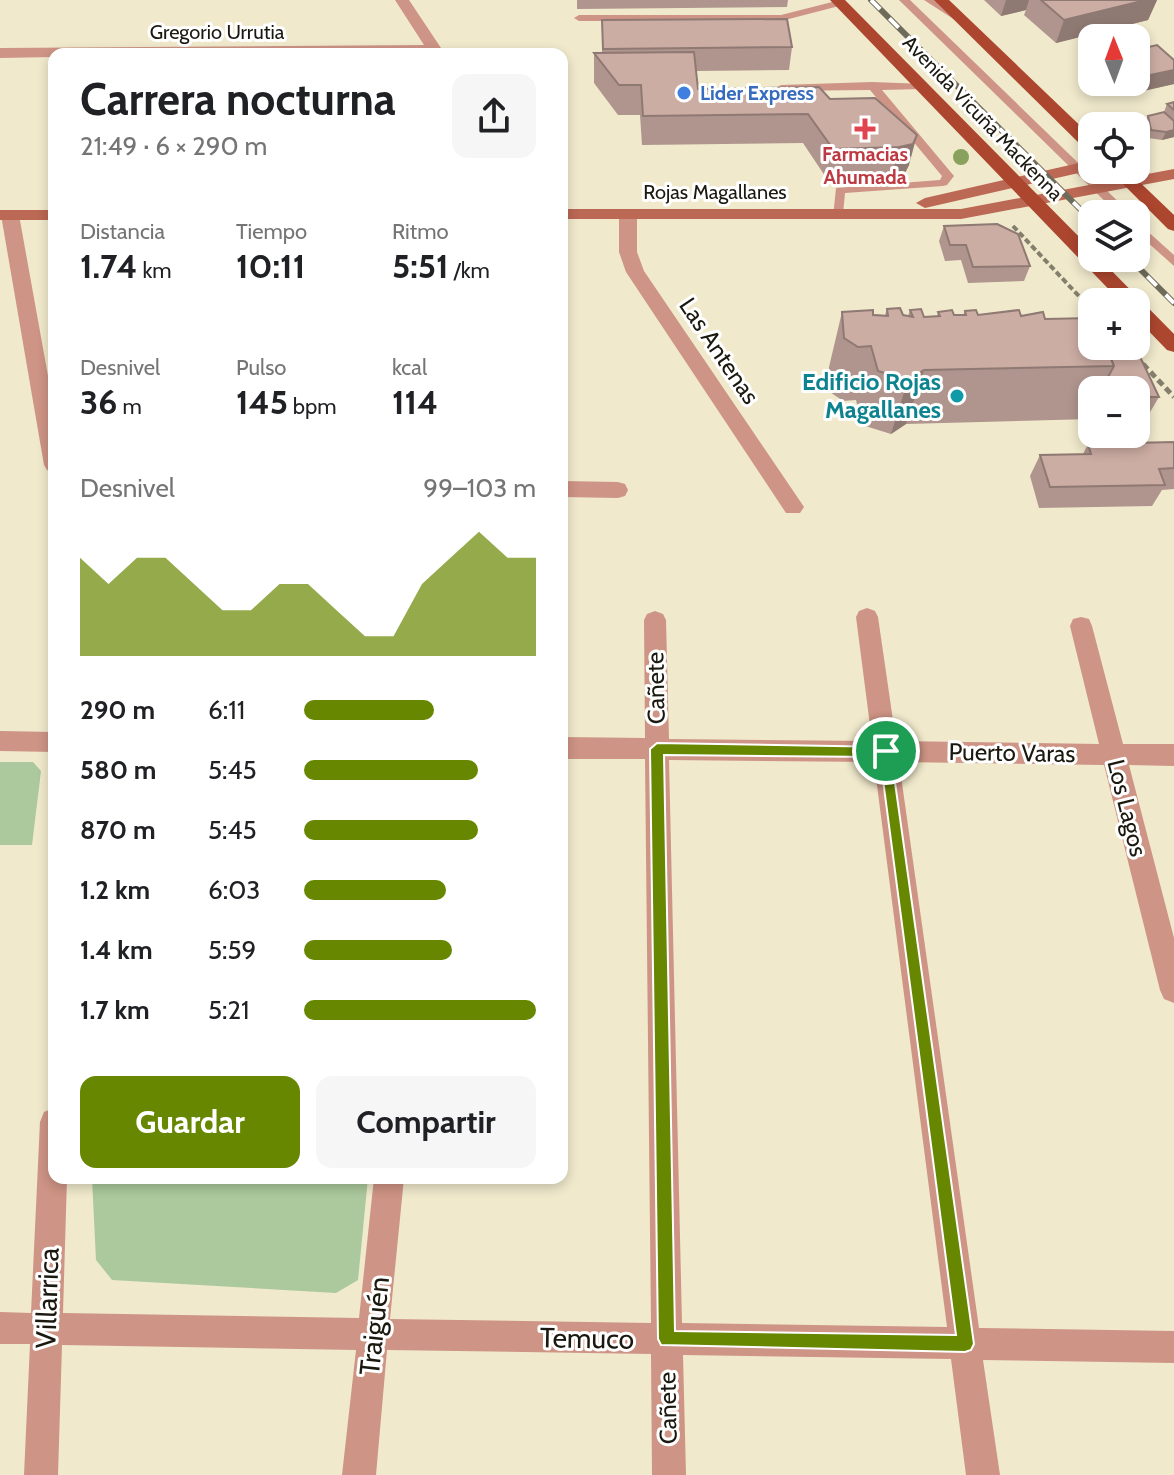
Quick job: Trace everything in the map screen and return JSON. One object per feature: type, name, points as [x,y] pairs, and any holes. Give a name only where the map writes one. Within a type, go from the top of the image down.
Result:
[{"type":"main road","points":[[941,0],[1078,132]]},
{"type":"main road","name":"Avenida Vicuña Mackenna","points":[[838,2],[1118,288]]},
{"type":"main road","points":[[1150,163],[1174,164]]},
{"type":"main road","name":"Rojas Magallanes","points":[[867,214],[1078,168]]},
{"type":"main road","name":"Rojas Magallanes","points":[[1150,174],[1174,174]]},
{"type":"main road","name":"Rojas Magallanes","points":[[568,214],[937,216],[998,210],[1103,184]]},
{"type":"main road","points":[[1131,184],[1174,225]]},
{"type":"main road","points":[[5,215],[48,215]]},
{"type":"main road","points":[[1150,321],[1174,345]]},
{"type":"street","points":[[402,0],[433,48]]},
{"type":"street","name":"Gregorio Urrutia","points":[[0,53],[48,53]]},
{"type":"street","name":"Las Antenas","points":[[628,214],[628,252],[635,272],[793,507]]},
{"type":"street","points":[[5,215],[48,434]]},
{"type":"street","points":[[568,489],[618,490]]},
{"type":"street","points":[[867,617],[983,1475]]},
{"type":"street","name":"Cañete","points":[[655,620],[669,1475]]},
{"type":"street","name":"Los Lagos","points":[[1081,626],[1174,990]]},
{"type":"street","points":[[0,741],[48,742]]},
{"type":"street","name":"Puerto Varas","points":[[568,748],[1174,755]]},
{"type":"street","name":"Villarrica","points":[[41,1475],[51,1184]]},
{"type":"street","name":"Traiguén","points":[[359,1475],[388,1184]]},
{"type":"street","name":"Temuco","points":[[0,1328],[1174,1347]]},
{"type":"lane","points":[[904,0],[1078,160]]},
{"type":"lane","points":[[929,0],[964,21]]},
{"type":"lane","points":[[579,18],[781,18],[838,2]]},
{"type":"lane","points":[[876,85],[904,68]]},
{"type":"lane","points":[[837,214],[840,190],[943,183],[948,176],[876,85]]},
{"type":"lane","points":[[767,88],[921,86]]},
{"type":"lane","points":[[877,110],[892,109]]},
{"type":"lane","points":[[1095,184],[1110,200]]},
{"type":"lane","points":[[1150,239],[1174,262]]},
{"type":"path","points":[[998,210],[1078,295]]},
{"type":"path","points":[[1140,360],[1174,397]]},
{"type":"green space","points":[[0,762],[33,762],[41,771],[32,845],[0,845]]},
{"type":"green space","points":[[92,1184],[367,1184],[358,1280],[336,1293],[112,1280],[96,1260]]},
{"type":"building","points":[[1041,0],[1146,0],[1064,20]]},
{"type":"building","points":[[787,19],[792,47],[603,49],[602,20]]},
{"type":"building","points":[[1157,45],[1174,60],[1174,70],[1150,75],[1150,47]]},
{"type":"building","points":[[694,52],[698,89],[819,87],[830,99],[875,98],[917,135],[913,144],[899,147],[833,149],[808,114],[643,116],[641,85],[619,85],[594,53]]},
{"type":"building","points":[[1164,112],[1174,121],[1174,130],[1151,130],[1150,116]]},
{"type":"building","points":[[997,224],[1018,234],[1030,266],[973,267],[966,245],[950,245],[944,226]]},
{"type":"building","points":[[900,308],[903,315],[913,317],[910,310],[921,309],[924,317],[940,316],[938,312],[952,310],[954,315],[966,315],[965,311],[976,310],[978,315],[1019,310],[1021,316],[1043,312],[1045,319],[1078,318],[1078,360],[1112,360],[1114,366],[924,370],[908,380],[878,371],[871,346],[858,347],[844,338],[842,312],[873,310],[873,315],[888,316],[887,309]]},
{"type":"building","points":[[1112,360],[1142,360],[1149,376],[1109,376],[1114,366]]},
{"type":"building","points":[[1150,378],[1159,397],[1150,397]]},
{"type":"building","points":[[1174,442],[1174,468],[1159,469],[1165,485],[1050,487],[1040,455],[1091,454],[1089,448],[1150,448],[1150,443]]},
{"type":"railway","points":[[871,0],[1078,207]]},
{"type":"railway","points":[[1143,272],[1174,303]]},
{"type":"place","name":"Lider Express","points":[[684,93]]},
{"type":"place","name":"Farmacias Ahumada","points":[[865,129]]},
{"type":"place","name":"Edificio Rojas Magallanes","points":[[957,396]]},
{"type":"route","points":[[657,749],[886,751],[965,1344],[667,1339],[657,749]]}]
